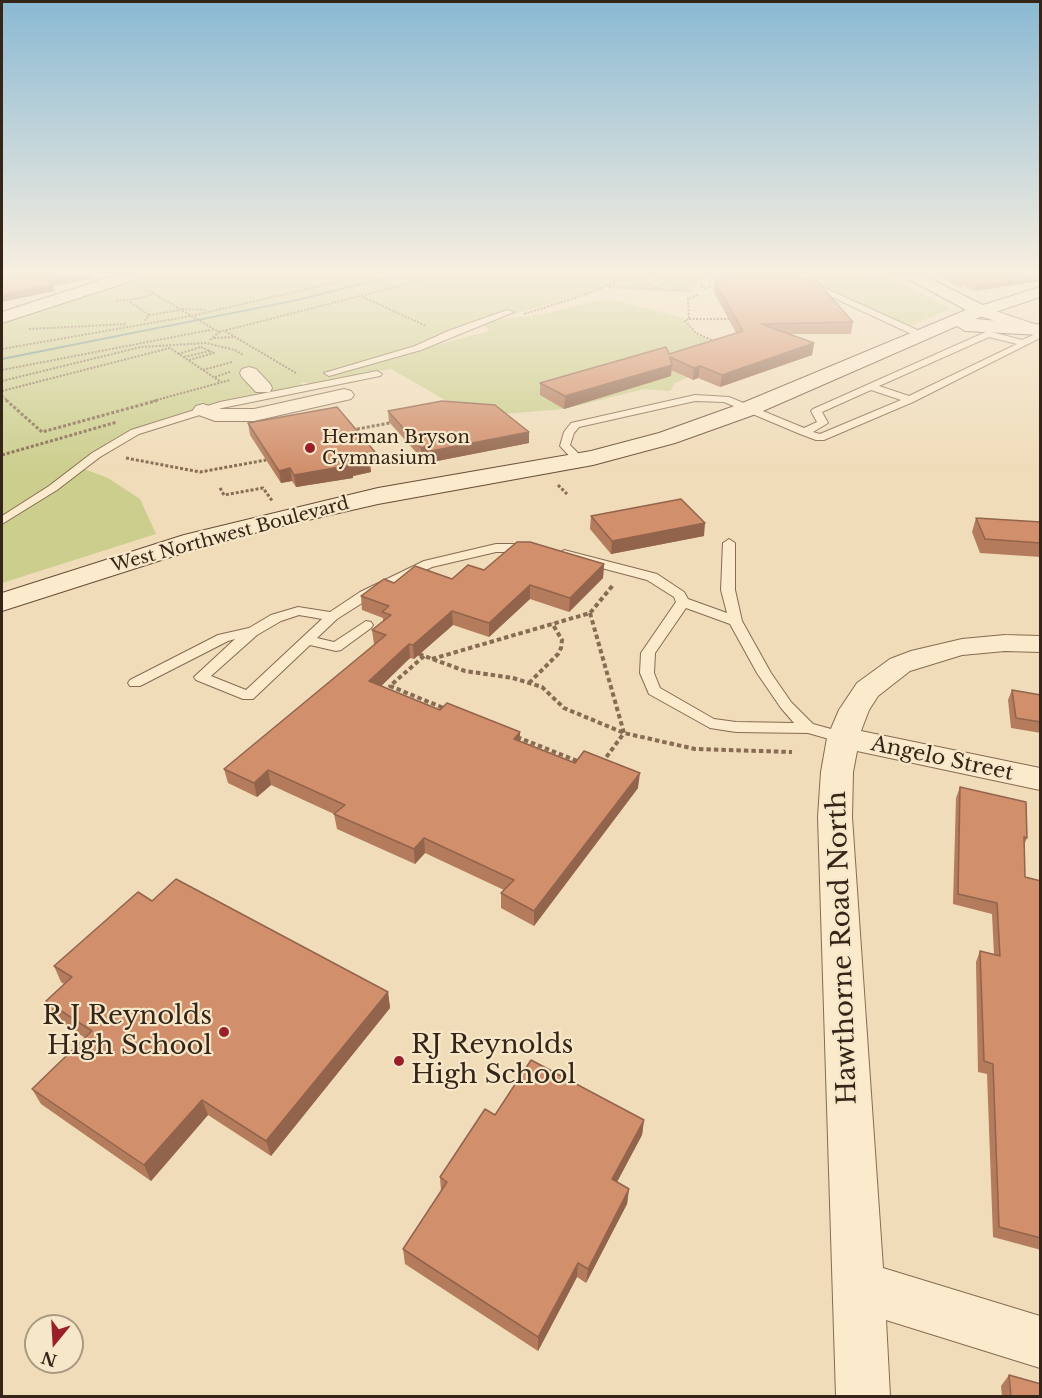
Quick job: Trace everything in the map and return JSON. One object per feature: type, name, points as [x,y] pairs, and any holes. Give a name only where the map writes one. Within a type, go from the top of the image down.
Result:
[{"type":"main road","name":"West Northwest Boulevard","points":[[2,602],[193,541],[268,521],[378,496],[579,460],[668,438],[748,409],[909,340]]},
{"type":"street","points":[[244,367],[263,388]]},
{"type":"street","points":[[212,407],[215,415],[254,415],[344,394]]},
{"type":"street","name":"Hawthorne Road North","points":[[862,1396],[859,1286],[835,817],[837,772],[825,733],[854,710],[867,690],[900,665],[921,657],[962,647],[1041,644]]},
{"type":"street","name":"Angelo Street","points":[[825,733],[1041,779]]},
{"type":"street","points":[[859,1286],[1041,1342]]},
{"type":"lane","points":[[2,521],[52,488],[94,456],[135,432],[263,388],[403,353],[435,340]]},
{"type":"lane","points":[[804,432],[823,423],[816,411],[974,340]]},
{"type":"lane","points":[[1012,340],[1023,343]]},
{"type":"lane","points":[[579,460],[565,446],[569,432],[575,425],[695,398],[726,399],[820,438],[910,400],[924,390],[1025,344],[1023,343],[1027,340]]},
{"type":"lane","points":[[212,407],[377,374]]},
{"type":"lane","points":[[870,386],[910,400]]},
{"type":"lane","points":[[729,543],[728,590],[735,621],[764,673],[786,705],[825,733]]},
{"type":"lane","points":[[332,616],[297,611],[276,618],[252,632],[201,677],[248,696],[332,616],[365,595],[428,564],[496,548],[537,549],[627,569],[652,577],[679,595],[683,602],[735,621]]},
{"type":"lane","points":[[683,602],[648,653],[647,673],[654,691],[710,723],[825,733]]},
{"type":"lane","points":[[307,640],[336,647],[366,625]]},
{"type":"lane","points":[[135,683],[223,638],[252,632]]},
{"type":"path","points":[[2,349],[52,340]]},
{"type":"path","points":[[2,370],[155,340]]},
{"type":"path","points":[[239,340],[296,374]]},
{"type":"path","points":[[711,340],[719,344]]},
{"type":"path","points":[[2,381],[141,347],[181,343],[221,346],[235,350],[250,362],[244,367],[203,370]]},
{"type":"path","points":[[135,344],[141,347]]},
{"type":"path","points":[[178,354],[201,347],[210,350],[213,354],[189,361]]},
{"type":"path","points":[[2,391],[170,348],[222,382],[42,432],[2,396]]},
{"type":"path","points":[[194,350],[205,356]]},
{"type":"path","points":[[184,357],[210,350]]},
{"type":"path","points":[[2,455],[128,419]]},
{"type":"path","points":[[348,430],[400,420]]},
{"type":"path","points":[[94,456],[136,459],[200,472],[266,460]]},
{"type":"path","points":[[554,480],[567,494]]},
{"type":"path","points":[[220,488],[225,495],[263,488],[275,505]]},
{"type":"path","points":[[432,659],[590,613],[627,569]]},
{"type":"path","points":[[590,613],[624,734]]},
{"type":"path","points":[[530,683],[561,648],[562,640],[552,623]]},
{"type":"path","points":[[455,712],[390,686],[422,655],[465,671],[542,687],[564,708],[624,734],[695,749],[792,752]]},
{"type":"path","points":[[510,734],[587,764]]},
{"type":"path","points":[[598,768],[624,734]]},
{"type":"green space","points":[[2,340],[442,340],[421,349],[454,340],[708,340],[714,343],[678,373],[687,378],[675,383],[670,391],[644,389],[564,409],[503,414],[452,404],[391,369],[309,384],[300,383],[303,385],[245,398],[138,433],[84,469],[108,478],[140,499],[156,534],[2,583]]},
{"type":"building","points":[[713,340],[806,340],[814,343],[722,375],[700,366],[694,368],[670,357],[672,365],[565,396],[540,383],[666,347],[669,354]]},
{"type":"building","points":[[442,401],[495,405],[529,432],[431,451],[427,446],[421,448],[388,411]]},
{"type":"building","name":"Herman Bryson Gymnasium","points":[[337,407],[375,452],[364,454],[369,460],[294,475],[290,468],[279,471],[248,423]]},
{"type":"building","points":[[681,499],[705,523],[612,541],[591,516]]},
{"type":"building","points":[[976,518],[1041,522],[1041,543],[985,539]]},
{"type":"building","points":[[517,542],[530,542],[604,564],[570,598],[530,585],[489,623],[452,611],[413,645],[409,644],[369,681],[440,710],[447,703],[520,732],[514,739],[575,763],[584,751],[640,773],[534,911],[501,893],[514,880],[424,838],[414,849],[334,814],[345,805],[268,770],[254,783],[224,769],[386,635],[372,630],[391,615],[382,612],[389,606],[361,596],[384,579],[394,583],[415,566],[452,579],[468,565],[484,570]]},
{"type":"building","points":[[1012,690],[1041,695],[1041,722],[1016,718]]},
{"type":"building","points":[[960,787],[1026,802],[1025,877],[1041,881],[1041,1238],[999,1227],[993,1064],[984,1061],[980,951],[1000,956],[997,903],[958,894]]},
{"type":"building","name":"R J Reynolds High School","points":[[176,879],[388,992],[266,1141],[202,1100],[144,1165],[32,1089],[92,1031],[46,1001],[72,977],[54,966],[138,892],[152,901]]},
{"type":"building","points":[[531,1060],[644,1120],[612,1179],[629,1189],[588,1269],[578,1263],[538,1337],[403,1249],[447,1182],[440,1177],[485,1109],[495,1115]]},
{"type":"building","points":[[1009,1375],[1041,1384],[1041,1396],[1011,1396]]},
{"type":"waterway","points":[[2,359],[96,340]]},
{"type":"place","name":"Herman Bryson Gymnasium","points":[[310,448]]},
{"type":"place","name":"R J Reynolds High School","points":[[224,1032]]},
{"type":"place","name":"RJ Reynolds High School","points":[[399,1061]]}]
